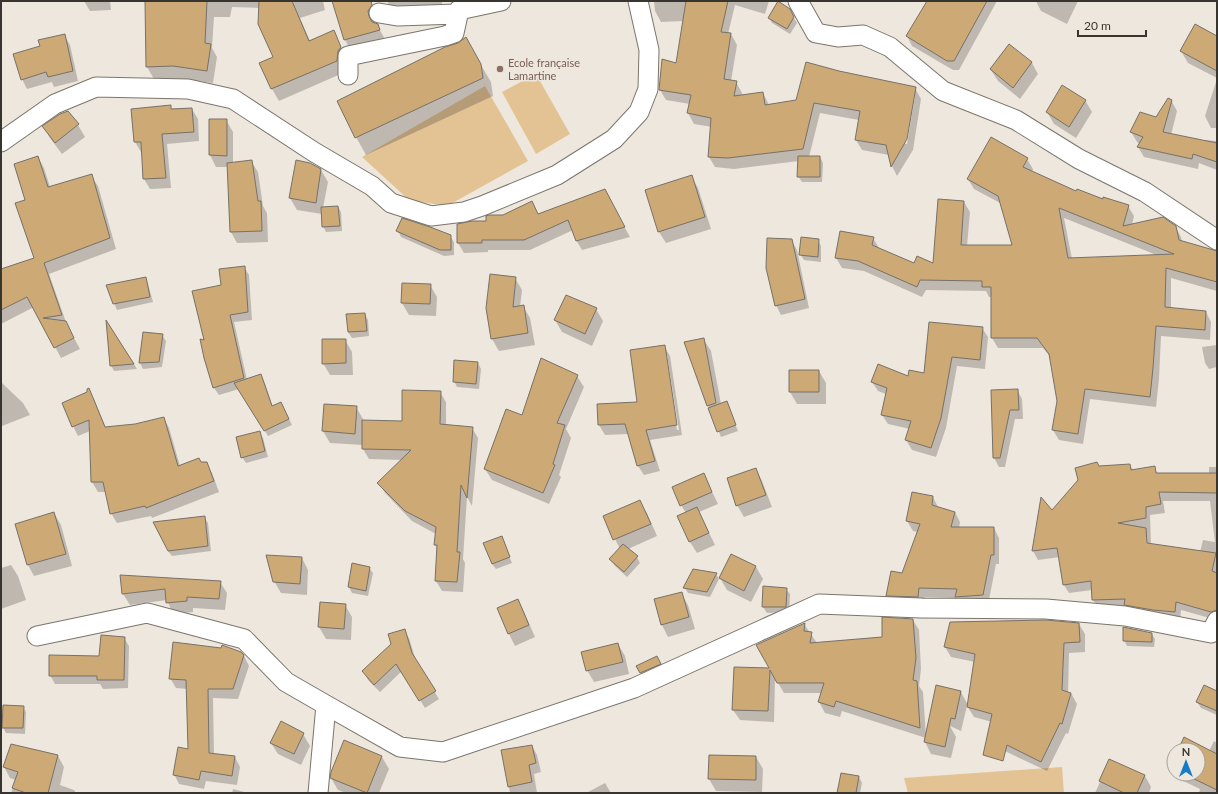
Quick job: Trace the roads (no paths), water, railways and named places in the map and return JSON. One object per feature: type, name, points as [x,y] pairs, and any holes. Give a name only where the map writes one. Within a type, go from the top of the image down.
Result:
[{"type":"street","points":[[348,75],[348,56],[446,36],[454,33],[459,10],[501,1]]},
{"type":"street","points":[[1,142],[55,104],[96,87],[188,89],[233,99],[314,152],[372,186],[391,203],[432,216],[464,212],[558,175],[614,139],[638,112],[648,89],[649,50],[638,1]]},
{"type":"street","points":[[798,1],[816,33],[838,37],[863,35],[890,47],[943,90],[1016,120],[1079,159],[1145,192],[1217,240]]},
{"type":"street","points":[[386,10],[458,14]]},
{"type":"street","points":[[37,636],[148,613],[244,639],[286,682],[326,705],[400,747],[442,752],[634,688],[819,604],[921,608],[1046,609],[1125,616],[1211,633],[1217,621]]},
{"type":"street","points":[[318,793],[326,705]]},
{"type":"place","name":"Ecole française Lamartine","points":[[500,69]]}]
